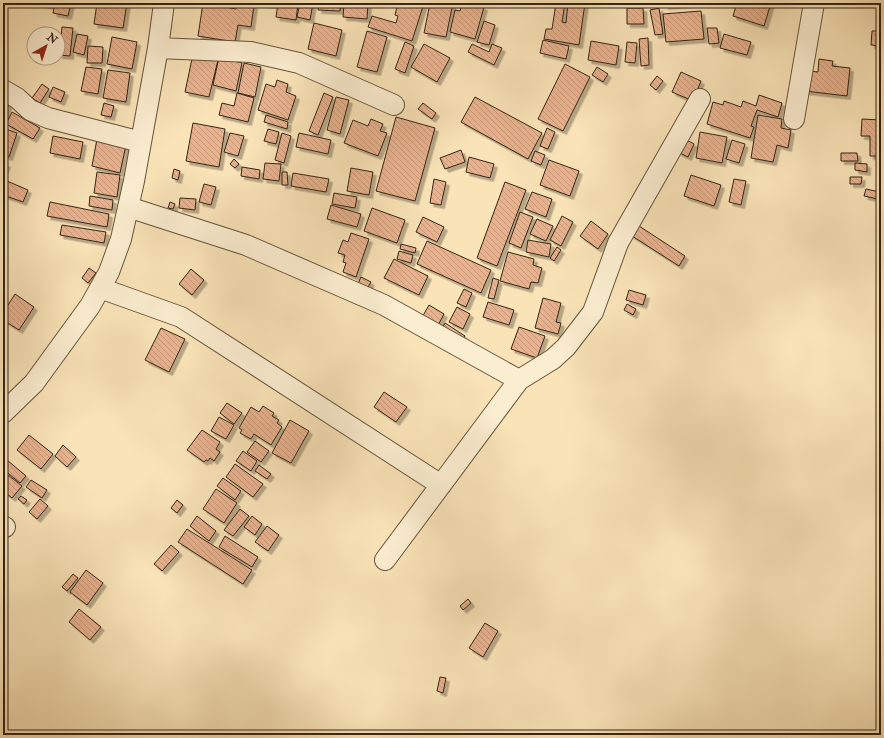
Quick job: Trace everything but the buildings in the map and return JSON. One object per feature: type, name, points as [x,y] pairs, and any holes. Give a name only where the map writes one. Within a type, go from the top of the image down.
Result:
[{"type":"street","points":[[3,413],[34,383],[90,306],[109,272],[121,239],[128,207],[158,48],[164,3]]},
{"type":"street","points":[[794,119],[814,3]]},
{"type":"street","points":[[158,48],[251,52],[299,63],[394,105]]},
{"type":"street","points":[[3,90],[17,98],[30,110],[48,118],[141,142]]},
{"type":"street","points":[[385,560],[519,380],[553,358],[566,347],[593,312],[618,243],[700,100]]},
{"type":"street","points":[[128,207],[246,245],[384,305],[519,380]]},
{"type":"street","points":[[100,288],[181,318],[274,376],[441,485]]}]
